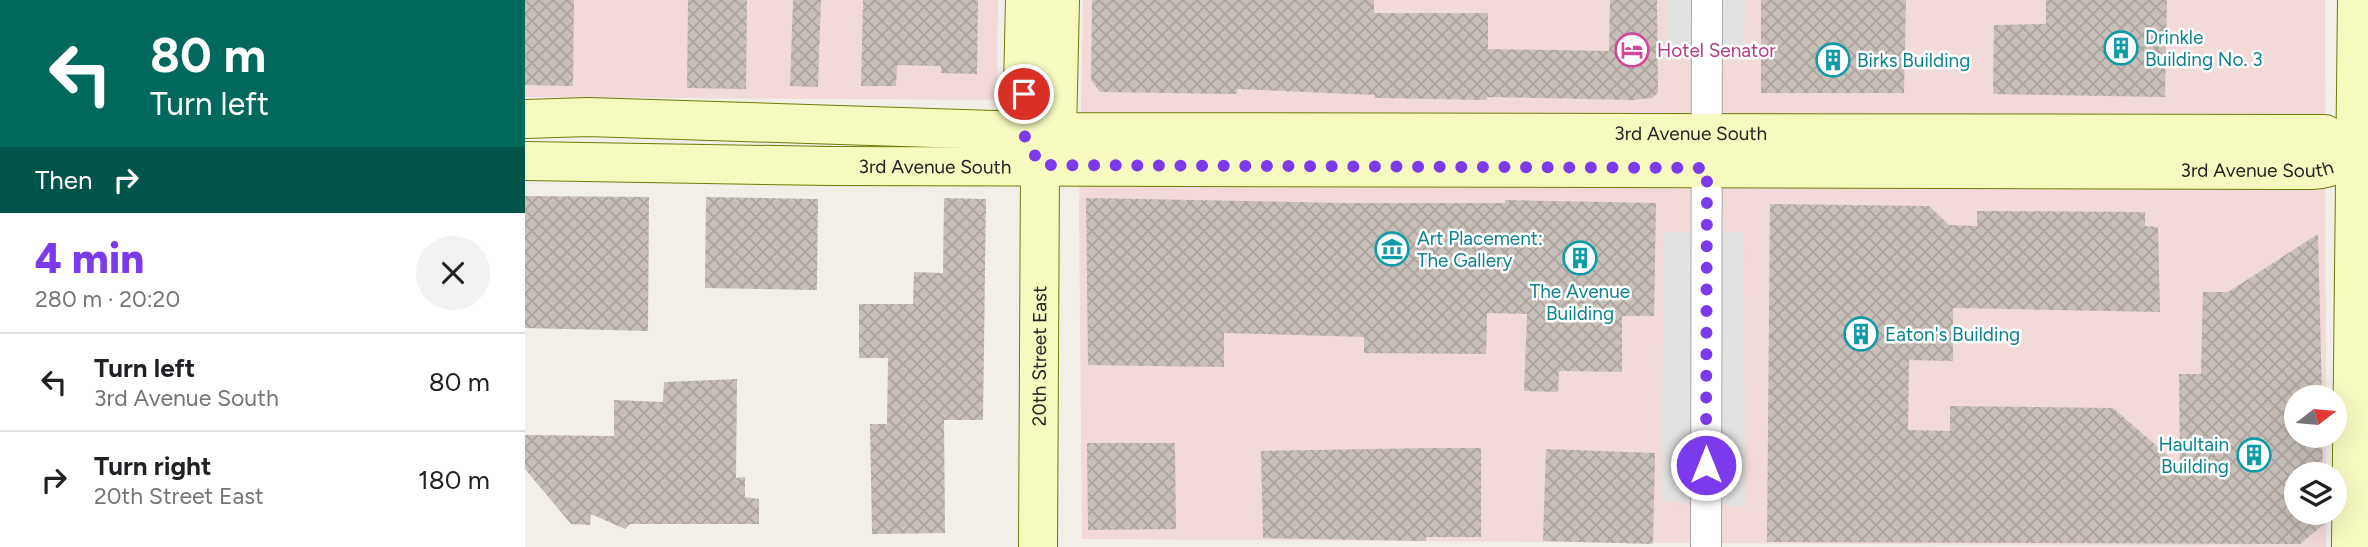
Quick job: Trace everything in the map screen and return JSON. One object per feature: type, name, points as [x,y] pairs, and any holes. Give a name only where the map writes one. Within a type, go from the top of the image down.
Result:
[{"type":"main road","name":"20th Street East","points":[[1025,0],[1040,131],[1038,547]]},
{"type":"main road","name":"20th Street East","points":[[1040,131],[1060,0]]},
{"type":"main road","points":[[2351,547],[2363,155],[2357,0]]},
{"type":"main road","name":"3rd Avenue South","points":[[525,119],[588,117],[1707,150]]},
{"type":"main road","name":"3rd Avenue South","points":[[525,161],[1040,165],[2325,134],[2363,155]]},
{"type":"street","points":[[1706,547],[1707,0]]},
{"type":"shaded area","points":[[525,0],[998,0],[997,100],[525,97]]},
{"type":"shaded area","points":[[1083,0],[2325,0],[2326,385],[2284,385],[2284,448],[2326,448],[2326,462],[2284,462],[2284,525],[2326,525],[2326,547],[1082,539],[1079,212]]},
{"type":"shaded area","points":[[1667,0],[1745,0],[1744,58],[1667,57]]},
{"type":"shaded area","points":[[1664,232],[1744,232],[1745,507],[1661,501]]},
{"type":"building","points":[[525,0],[574,0],[573,86],[525,85]]},
{"type":"building","points":[[688,0],[747,0],[746,89],[687,88]]},
{"type":"building","points":[[793,0],[821,0],[818,87],[790,86]]},
{"type":"building","points":[[863,0],[978,0],[977,74],[941,73],[941,66],[897,65],[896,86],[861,86]]},
{"type":"building","points":[[1092,0],[1374,0],[1374,13],[1488,13],[1488,49],[1609,51],[1610,0],[1657,0],[1658,93],[1652,98],[1634,100],[1487,97],[1487,100],[1374,98],[1375,95],[1237,89],[1237,94],[1100,92],[1091,80]]},
{"type":"building","name":"Birks Building","points":[[1761,0],[1906,0],[1904,93],[1761,93]]},
{"type":"building","points":[[2046,0],[2167,0],[2165,97],[1993,94],[1994,25],[2046,24]]},
{"type":"building","points":[[525,196],[649,197],[648,331],[525,328]]},
{"type":"building","points":[[706,197],[818,199],[817,290],[705,288]]},
{"type":"building","points":[[944,198],[986,199],[983,420],[944,420],[945,533],[872,534],[870,424],[887,424],[888,358],[859,358],[859,304],[913,304],[914,272],[943,273]]},
{"type":"building","points":[[1086,198],[1344,203],[1505,203],[1505,200],[1656,203],[1654,316],[1622,316],[1622,372],[1559,371],[1558,392],[1524,391],[1527,314],[1487,313],[1486,354],[1364,353],[1364,337],[1224,333],[1224,367],[1088,365]]},
{"type":"building","points":[[1770,204],[1929,206],[1949,225],[1977,226],[1977,211],[2145,212],[2145,226],[2158,227],[2160,312],[1953,308],[1953,361],[1909,360],[1908,430],[1950,431],[1950,406],[2113,408],[2180,466],[2179,374],[2201,374],[2203,292],[2228,292],[2318,234],[2322,385],[2284,385],[2284,448],[2322,448],[2323,462],[2284,462],[2284,525],[2323,525],[2300,544],[1767,542]]},
{"type":"building","points":[[737,379],[736,478],[745,477],[745,497],[759,499],[759,524],[630,524],[625,529],[591,514],[590,525],[571,524],[525,469],[525,435],[614,436],[614,400],[663,402],[664,382]]},
{"type":"building","points":[[1087,443],[1175,443],[1176,529],[1088,530]]},
{"type":"building","points":[[1481,448],[1481,537],[1426,537],[1426,541],[1263,538],[1261,451]]},
{"type":"building","points":[[1546,449],[1655,453],[1653,544],[1543,541]]},
{"type":"place","name":"Drinkle Building No. 3","points":[[2121,48]]},
{"type":"place","name":"Hotel Senator","points":[[1632,50]]},
{"type":"place","name":"Birks Building","points":[[1833,60]]},
{"type":"place","name":"Art Placement: The Gallery","points":[[1392,249]]},
{"type":"place","name":"The Avenue Building","points":[[1580,258]]},
{"type":"place","name":"Eaton's Building","points":[[1861,334]]},
{"type":"place","name":"Haultain Building","points":[[2254,455]]},
{"type":"route","points":[[1024,94],[1022,131],[1040,165],[1707,168],[1706,465]]}]
